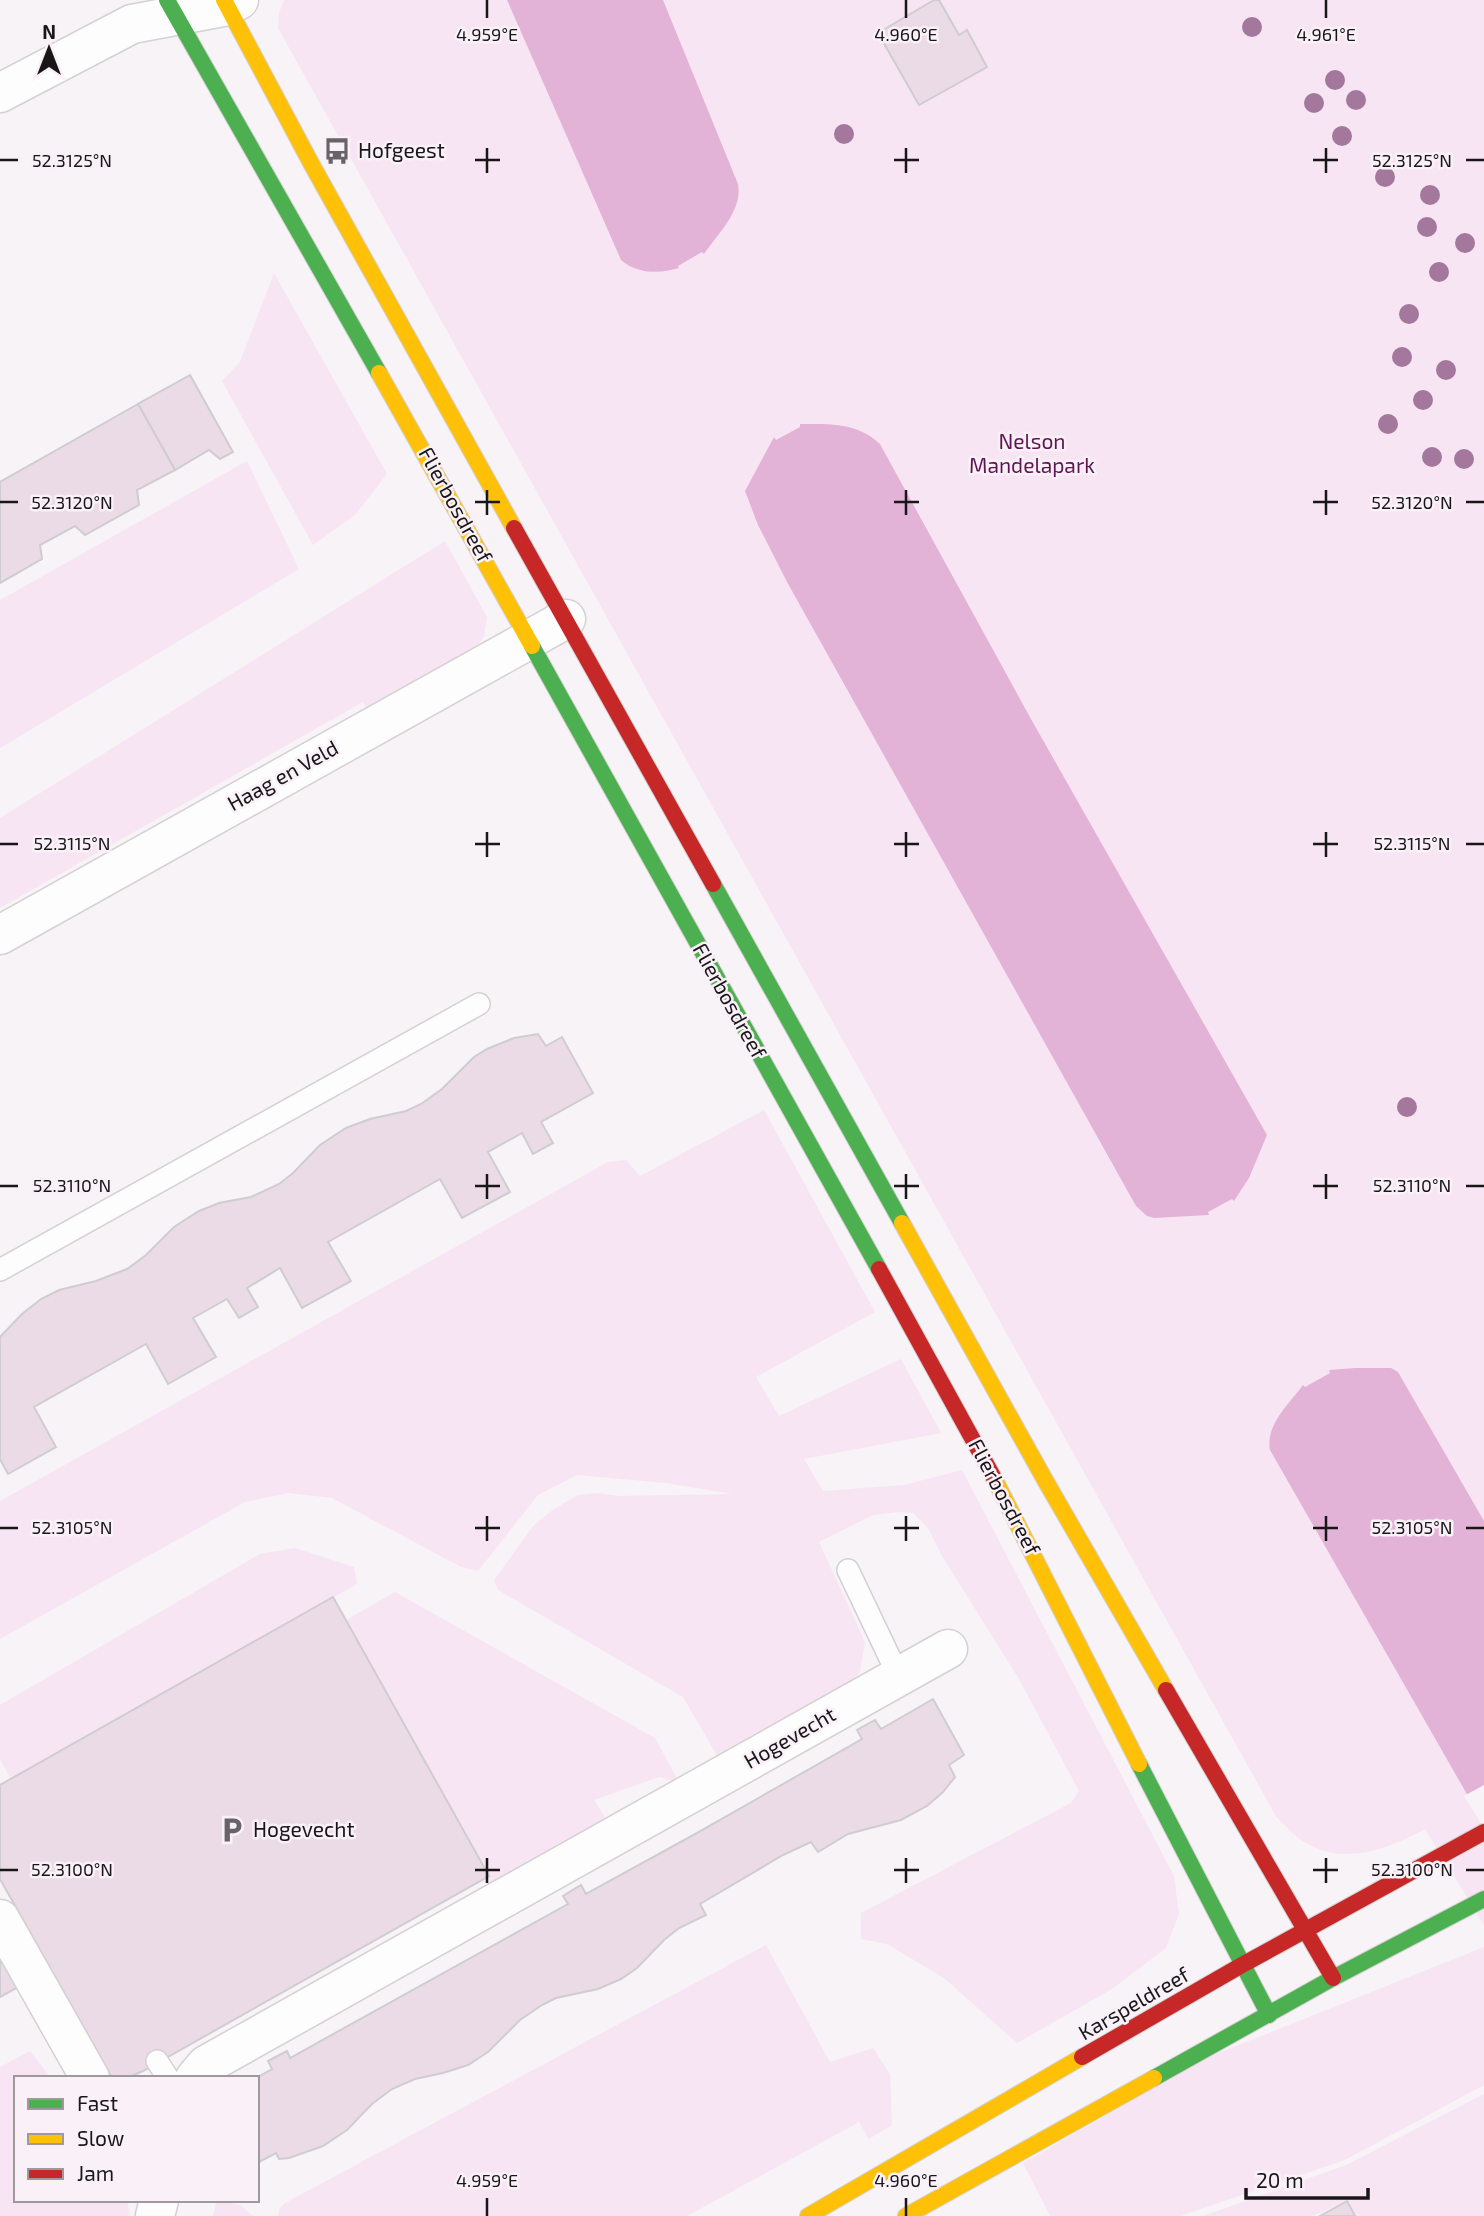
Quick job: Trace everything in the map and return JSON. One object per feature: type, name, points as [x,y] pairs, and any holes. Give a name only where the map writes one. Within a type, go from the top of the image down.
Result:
[{"type":"street","points":[[0,93],[132,24],[172,8],[230,2]]},
{"type":"street","name":"Flierbosdreef","points":[[230,2],[313,164],[993,1387],[1333,1978]]},
{"type":"street","name":"Flierbosdreef","points":[[172,8],[488,565],[956,1407],[1007,1501],[1269,2015]]},
{"type":"street","name":"Haag en Veld","points":[[0,935],[566,619]]},
{"type":"street","name":"Hogevecht","points":[[197,2076],[206,2065],[948,1649]]},
{"type":"street","name":"Karspeldreef","points":[[808,2216],[1242,1965],[1484,1832]]},
{"type":"street","points":[[906,2216],[1333,1978],[1484,1899]]},
{"type":"street","points":[[0,1919],[89,2076]]},
{"type":"lane","points":[[0,1270],[479,1004]]},
{"type":"lane","points":[[848,1570],[898,1675]]},
{"type":"green space","name":"Nelson Mandelapark","points":[[284,0],[1484,0],[1484,1925],[1425,1829],[1382,1848],[1351,1854],[1336,1853],[1321,1850],[1302,1841],[1277,1818],[278,28],[279,13]]},
{"type":"green space","points":[[274,273],[387,474],[355,515],[313,545],[222,381],[240,362]]},
{"type":"green space","points":[[247,461],[299,569],[0,748],[0,600]]},
{"type":"green space","points":[[445,541],[487,617],[484,637],[451,677],[380,731],[363,702],[0,908],[0,818]]},
{"type":"green space","points":[[764,1110],[875,1312],[756,1377],[779,1416],[901,1359],[941,1433],[804,1459],[823,1491],[904,1485],[962,1470],[1174,1876],[1179,1914],[1166,1948],[1112,1989],[1017,2043],[944,1978],[887,1944],[861,1939],[861,1913],[1071,1803],[1079,1791],[1019,1679],[942,1556],[928,1528],[913,1513],[873,1515],[819,1542],[865,1642],[860,1671],[852,1684],[719,1759],[683,1697],[498,1590],[494,1580],[534,1525],[578,1495],[732,1494],[666,1483],[577,1475],[538,1495],[478,1571],[461,1567],[332,1498],[288,1493],[245,1502],[0,1639],[0,1501],[608,1162],[626,1160],[640,1176]]},
{"type":"green space","points":[[295,1548],[354,1567],[357,1584],[11,1779],[0,1760],[0,1705],[260,1554]]},
{"type":"green space","points":[[395,1592],[655,1738],[679,1782],[659,1777],[594,1800],[606,1819],[492,1885],[346,1620]]},
{"type":"green space","points":[[766,1945],[830,2062],[873,2048],[890,2074],[892,2125],[869,2139],[859,2122],[687,2216],[278,2216],[285,2203]]},
{"type":"green space","points":[[1484,1947],[1484,2085],[1345,2160],[1180,2216],[1050,2216],[1023,2163],[1206,2058]]},
{"type":"green space","points":[[30,2051],[49,2076],[14,2076],[14,2202],[127,2202],[130,2216],[0,2216],[0,2067]]},
{"type":"green space","points":[[1484,2094],[1484,2216],[1355,2216],[1346,2201],[1313,2216],[1203,2216],[1346,2165]]},
{"type":"green space","points":[[216,2202],[226,2202],[240,2205],[253,2216],[213,2216]]},
{"type":"shaded area","points":[[507,0],[663,0],[738,184],[739,194],[733,212],[704,254],[702,252],[678,266],[679,268],[664,271],[648,272],[627,265],[621,260]]},
{"type":"shaded area","points":[[800,424],[852,428],[880,444],[1031,719],[1267,1135],[1249,1178],[1234,1201],[1232,1199],[1208,1212],[1209,1215],[1154,1218],[1147,1216],[1136,1206],[787,582],[758,525],[745,491],[774,437],[776,440],[800,427]]},
{"type":"shaded area","points":[[1391,1368],[1398,1372],[1484,1521],[1484,1824],[1270,1450],[1269,1441],[1275,1423],[1303,1385],[1305,1387],[1330,1373],[1329,1370]]},
{"type":"pier","points":[[1484,1785],[1484,1828],[1464,1796]]},
{"type":"building","points":[[934,0],[939,0],[959,35],[967,30],[987,67],[919,105],[878,33]]},
{"type":"building","points":[[190,375],[233,452],[220,459],[209,450],[175,470],[138,404]]},
{"type":"building","points":[[138,404],[175,470],[137,490],[139,505],[85,535],[75,526],[40,545],[42,559],[0,583],[0,482]]},
{"type":"building","points":[[538,1034],[546,1046],[562,1037],[593,1093],[541,1122],[553,1143],[533,1154],[522,1133],[488,1152],[510,1192],[462,1218],[440,1179],[328,1242],[351,1281],[302,1308],[280,1268],[247,1288],[258,1307],[239,1318],[227,1299],[193,1318],[216,1357],[168,1384],[146,1344],[34,1407],[56,1447],[8,1474],[0,1459],[0,1337],[22,1314],[41,1299],[59,1290],[96,1281],[127,1269],[146,1255],[174,1227],[199,1211],[219,1203],[251,1197],[279,1184],[320,1145],[346,1128],[421,1104],[442,1089],[474,1057],[487,1049],[514,1038]]},
{"type":"building","name":"Hogevecht","points":[[333,1597],[489,1876],[143,2071],[132,2076],[111,2076],[0,1879],[0,1785]]},
{"type":"building","points":[[933,1699],[964,1755],[949,1765],[955,1777],[927,1806],[901,1820],[848,1834],[818,1852],[811,1842],[783,1855],[700,1904],[706,1915],[679,1928],[637,1968],[621,1979],[598,1989],[556,1998],[542,2005],[520,2020],[488,2052],[468,2065],[415,2079],[392,2089],[372,2104],[347,2130],[323,2146],[289,2158],[279,2159],[276,2153],[259,2162],[259,2076],[272,2069],[268,2061],[287,2051],[290,2058],[568,1904],[563,1896],[581,1885],[586,1894],[697,1833],[862,1739],[857,1730],[875,1720],[881,1729]]},
{"type":"building","points":[[0,1955],[18,1987],[0,1997]]},
{"type":"building","points":[[1347,2201],[1355,2216],[1320,2216]]},
{"type":"traffic: fast","points":[[167,0],[379,373]]},
{"type":"traffic: fast","points":[[532,646],[879,1269]]},
{"type":"traffic: fast","points":[[713,884],[902,1223]]},
{"type":"traffic: fast","points":[[1139,1764],[1269,2015]]},
{"type":"traffic: fast","points":[[1154,2078],[1333,1978],[1484,1899]]},
{"type":"traffic: slow","points":[[224,0],[312,165],[514,528]]},
{"type":"traffic: slow","points":[[379,373],[532,646]]},
{"type":"traffic: slow","points":[[902,1223],[1166,1690]]},
{"type":"traffic: slow","points":[[994,1478],[1139,1764]]},
{"type":"traffic: slow","points":[[808,2216],[1082,2057]]},
{"type":"traffic: slow","points":[[906,2216],[1154,2078]]},
{"type":"traffic: jam","points":[[514,528],[713,884]]},
{"type":"traffic: jam","points":[[879,1269],[994,1478]]},
{"type":"traffic: jam","points":[[1166,1690],[1333,1978]]},
{"type":"traffic: jam","points":[[1082,2057],[1242,1965],[1484,1832]]},
{"type":"place","name":"Hofgeest","points":[[337,151]]},
{"type":"place","name":"Hogevecht","points":[[232,1830]]}]
